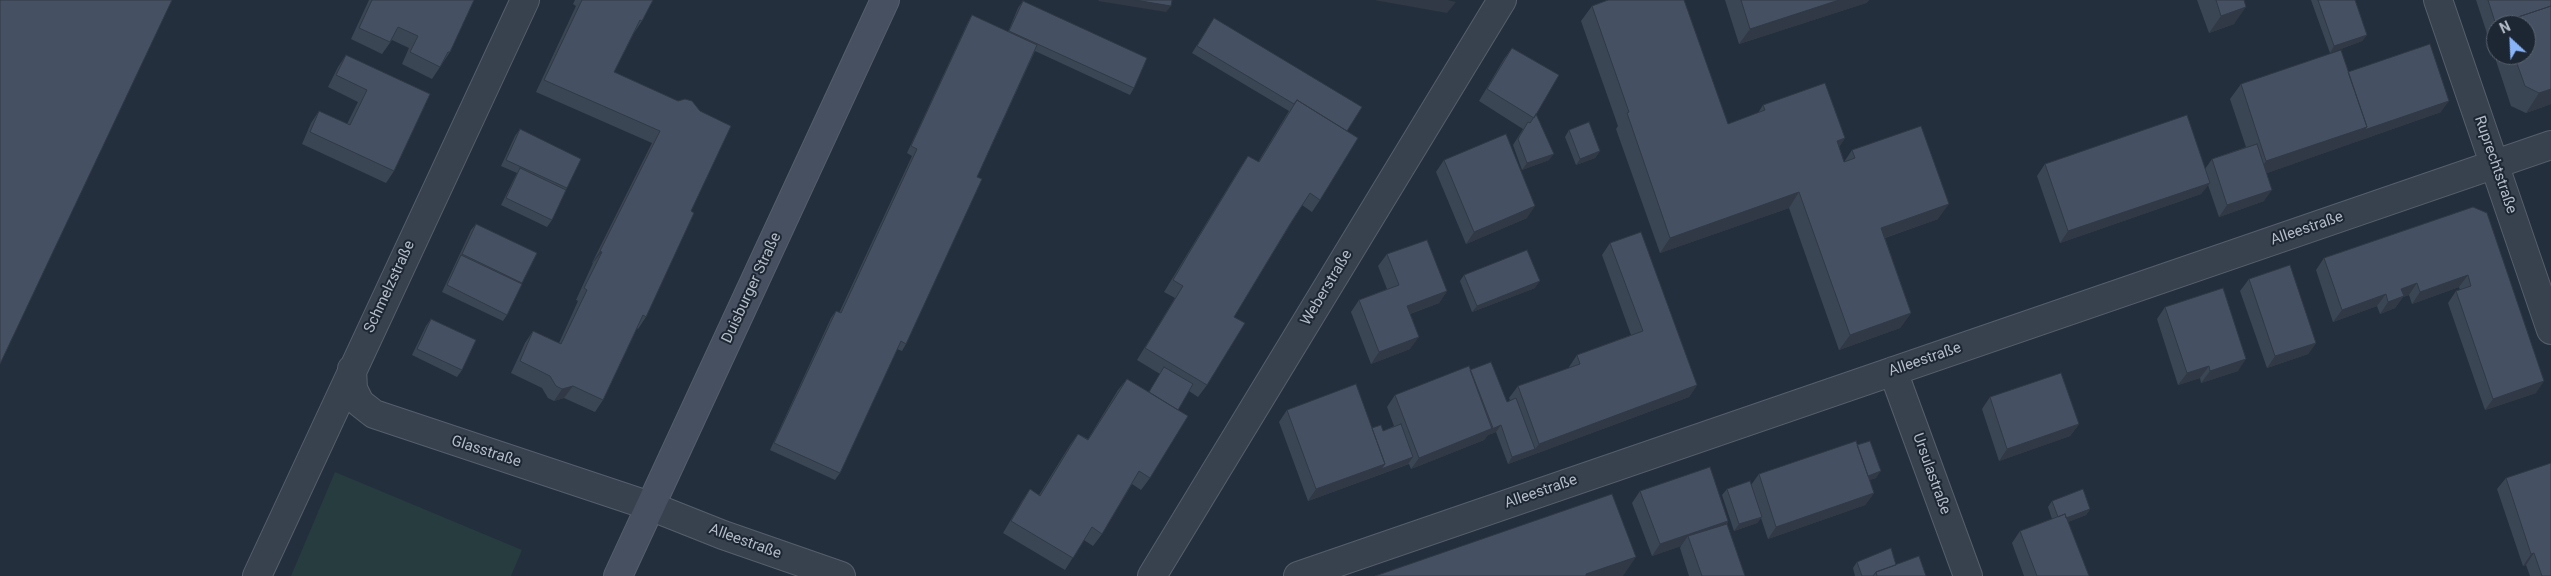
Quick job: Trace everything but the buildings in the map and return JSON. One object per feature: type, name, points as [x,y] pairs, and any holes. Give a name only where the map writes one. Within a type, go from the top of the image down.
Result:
[{"type":"main road","name":"Duisburger Straße","points":[[618,576],[885,0]]},
{"type":"street","name":"Schmelzstraße","points":[[257,576],[525,0]]},
{"type":"street","name":"Weberstraße","points":[[1152,576],[1502,0]]},
{"type":"street","name":"Ruprechtstraße","points":[[2438,0],[2551,330]]},
{"type":"street","name":"Alleestraße","points":[[1298,576],[2551,145]]},
{"type":"street","name":"Glasstraße","points":[[352,369],[353,389],[360,403],[374,414],[650,506]]},
{"type":"street","name":"Ursulastraße","points":[[1893,371],[1968,576]]},
{"type":"street","name":"Alleestraße","points":[[650,506],[723,535],[841,576]]},
{"type":"green space","points":[[335,472],[522,550],[511,576],[291,576]]}]
